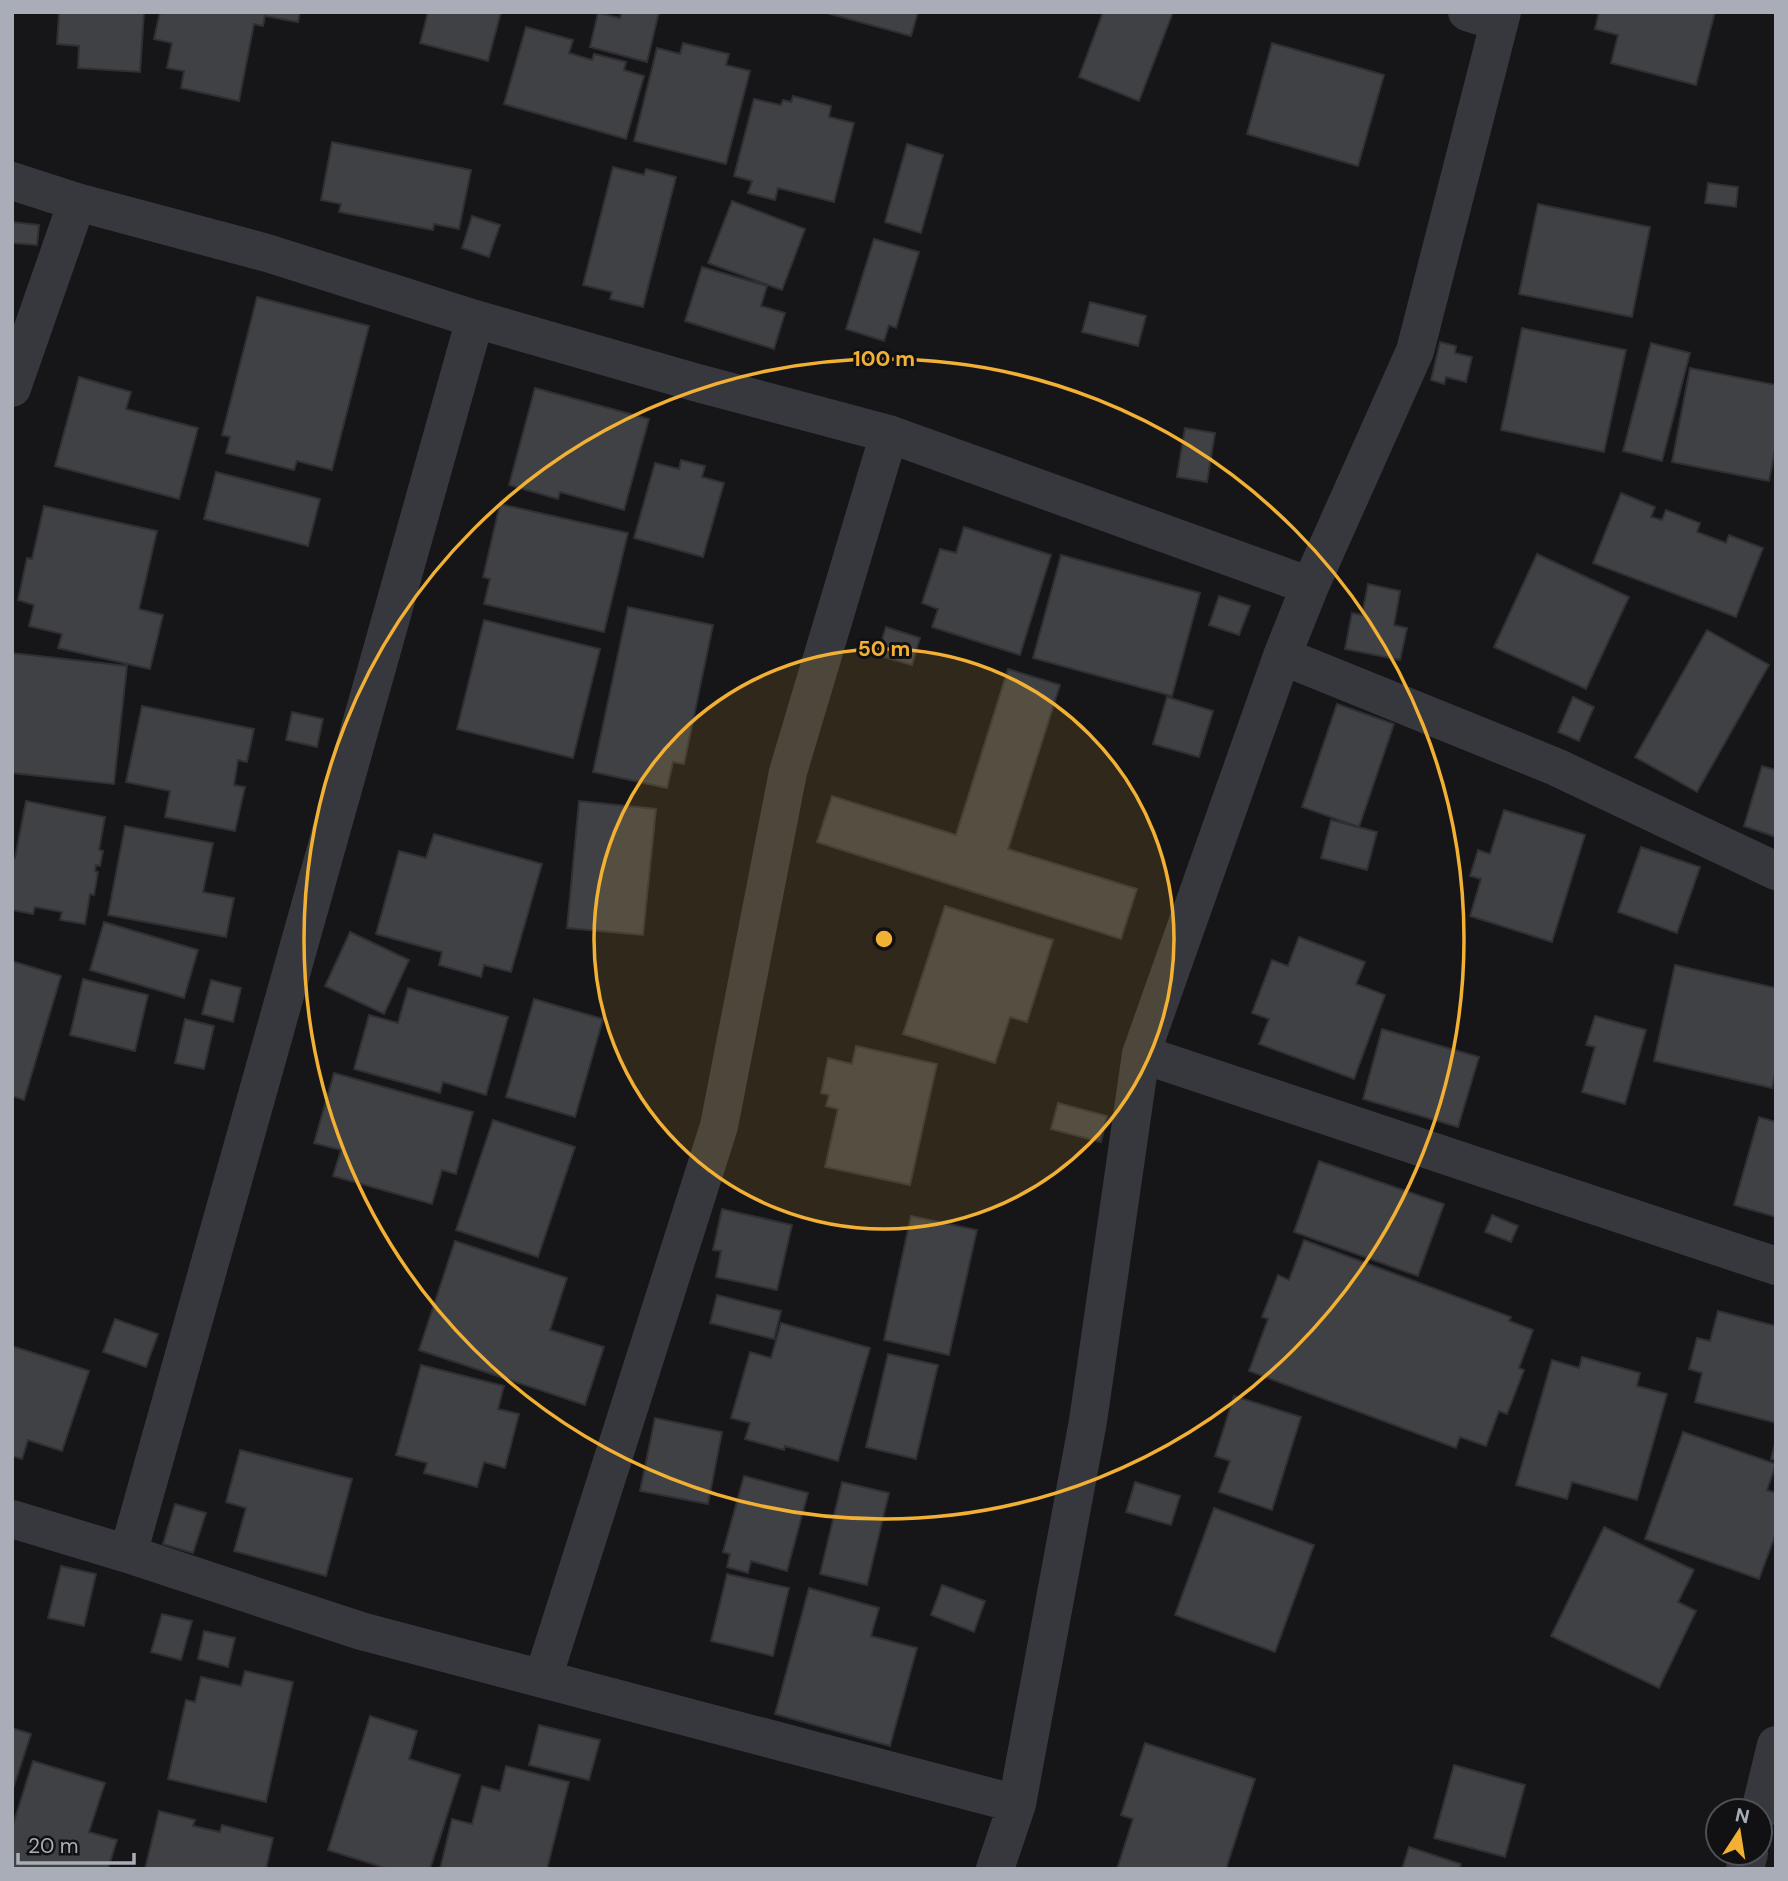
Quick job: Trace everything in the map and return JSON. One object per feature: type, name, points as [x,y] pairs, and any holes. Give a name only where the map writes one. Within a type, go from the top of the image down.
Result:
[{"type":"street","points":[[995,1869],[1017,1804],[1088,1421],[1141,1054],[1282,656],[1310,586],[1415,351],[1489,16]]},
{"type":"street","points":[[12,181],[77,202],[267,253],[475,319],[889,434],[1310,586]]},
{"type":"street","points":[[12,388],[77,202]]},
{"type":"street","points":[[128,1554],[475,319]]},
{"type":"street","points":[[543,1678],[719,1126],[788,772],[889,434]]},
{"type":"street","points":[[1282,656],[1556,767],[1776,871]]},
{"type":"street","points":[[1141,1054],[1776,1266]]},
{"type":"street","points":[[12,1519],[128,1554],[361,1631],[1017,1804]]},
{"type":"street","points":[[1763,1797],[1776,1745]]},
{"type":"building","points":[[59,12],[144,12],[140,72],[78,68],[79,46],[57,44]]},
{"type":"building","points":[[160,12],[300,12],[298,22],[265,16],[263,26],[254,24],[239,101],[181,88],[184,71],[167,68],[172,43],[154,39]]},
{"type":"building","points":[[428,12],[501,12],[488,61],[420,43]]},
{"type":"building","points":[[622,12],[659,12],[647,62],[590,47],[598,13],[620,18]]},
{"type":"building","points":[[823,12],[918,12],[911,36]]},
{"type":"building","points":[[1103,12],[1173,12],[1139,101],[1079,77]]},
{"type":"building","points":[[1599,12],[1715,12],[1696,85],[1611,63],[1618,35],[1595,29]]},
{"type":"building","points":[[526,27],[573,40],[569,53],[592,60],[594,54],[626,62],[624,70],[644,76],[626,139],[504,104]]},
{"type":"building","points":[[683,43],[729,54],[726,65],[750,71],[726,164],[634,141],[657,48],[680,54]]},
{"type":"building","points":[[1272,43],[1384,75],[1358,166],[1247,134]]},
{"type":"building","points":[[793,96],[831,106],[829,117],[854,123],[834,202],[778,188],[775,200],[748,193],[752,181],[734,176],[754,99],[781,105],[783,100],[791,102]]},
{"type":"building","points":[[332,142],[471,170],[459,229],[434,224],[433,230],[339,212],[341,204],[321,200]]},
{"type":"building","points":[[907,144],[943,155],[921,233],[885,222]]},
{"type":"building","points":[[613,167],[644,175],[646,169],[676,177],[643,307],[610,299],[612,292],[583,285]]},
{"type":"building","points":[[1708,183],[1738,187],[1736,207],[1705,203]]},
{"type":"building","points":[[732,201],[805,229],[782,290],[708,263]]},
{"type":"building","points":[[1538,204],[1650,227],[1632,317],[1519,294]]},
{"type":"building","points":[[472,216],[500,225],[489,257],[462,248]]},
{"type":"building","points":[[12,222],[39,225],[37,245],[12,243]]},
{"type":"building","points":[[874,239],[919,252],[896,328],[889,325],[884,341],[846,329]]},
{"type":"building","points":[[702,267],[767,286],[761,306],[785,313],[774,349],[685,321]]},
{"type":"building","points":[[257,297],[369,326],[332,470],[297,461],[294,470],[226,453],[230,437],[222,435]]},
{"type":"building","points":[[1090,302],[1146,316],[1138,346],[1082,332]]},
{"type":"building","points":[[1522,328],[1626,350],[1604,452],[1501,430]]},
{"type":"building","points":[[1440,342],[1456,346],[1455,353],[1472,357],[1466,382],[1446,377],[1444,384],[1431,380]]},
{"type":"building","points":[[1651,343],[1690,353],[1662,461],[1623,451]]},
{"type":"building","points":[[1690,368],[1776,385],[1776,445],[1769,481],[1672,462]]},
{"type":"building","points":[[79,377],[131,392],[126,409],[198,428],[179,499],[55,466]]},
{"type":"building","points":[[535,388],[649,419],[624,510],[560,492],[558,499],[509,485]]},
{"type":"building","points":[[1185,428],[1215,433],[1207,482],[1177,477]]},
{"type":"building","points":[[681,460],[705,466],[702,477],[724,483],[703,557],[634,538],[655,463],[679,469]]},
{"type":"building","points":[[216,472],[320,499],[308,546],[204,519]]},
{"type":"building","points":[[1621,493],[1655,507],[1651,517],[1662,520],[1666,510],[1700,523],[1697,532],[1726,543],[1729,535],[1763,548],[1736,617],[1593,563]]},
{"type":"building","points":[[500,504],[628,533],[604,632],[484,604],[490,579],[483,577]]},
{"type":"building","points":[[44,506],[157,531],[139,609],[163,615],[150,669],[58,648],[62,634],[29,626],[34,605],[18,600],[27,558],[32,559]]},
{"type":"building","points":[[964,527],[1051,555],[1020,655],[932,627],[938,609],[922,603],[940,549],[956,553]]},
{"type":"building","points":[[1537,554],[1629,597],[1586,689],[1494,647]]},
{"type":"building","points":[[1061,555],[1200,593],[1172,696],[1033,658]]},
{"type":"building","points":[[1368,584],[1400,591],[1394,625],[1407,628],[1400,660],[1345,649],[1352,613],[1362,615]]},
{"type":"building","points":[[1219,596],[1250,606],[1239,635],[1209,625]]},
{"type":"building","points":[[628,607],[713,625],[684,764],[673,762],[667,788],[593,772]]},
{"type":"building","points":[[484,620],[600,649],[573,758],[457,729]]},
{"type":"building","points":[[886,627],[920,638],[912,665],[877,655]]},
{"type":"building","points":[[1707,630],[1769,665],[1697,792],[1635,757]]},
{"type":"building","points":[[12,653],[127,666],[114,784],[12,773]]},
{"type":"building","points":[[1008,669],[1060,685],[1008,849],[1137,889],[1121,939],[817,842],[832,796],[956,835]]},
{"type":"building","points":[[1167,697],[1213,711],[1199,757],[1153,744]]},
{"type":"building","points":[[1573,697],[1594,707],[1579,741],[1558,732]]},
{"type":"building","points":[[1337,704],[1394,724],[1359,827],[1302,807]]},
{"type":"building","points":[[142,706],[254,729],[247,762],[238,760],[234,785],[245,787],[235,831],[165,817],[170,791],[126,782]]},
{"type":"building","points":[[292,712],[323,719],[317,747],[286,740]]},
{"type":"building","points":[[1762,766],[1776,770],[1776,837],[1744,826]]},
{"type":"building","points":[[26,801],[105,817],[99,850],[103,851],[100,866],[96,865],[95,871],[98,872],[94,895],[90,894],[85,924],[60,920],[62,912],[35,907],[33,914],[12,910],[12,858],[15,858]]},
{"type":"building","points":[[579,801],[656,809],[643,935],[567,928]]},
{"type":"building","points":[[1504,810],[1585,835],[1552,942],[1470,916],[1481,879],[1470,876],[1478,850],[1490,854]]},
{"type":"building","points":[[1331,820],[1377,832],[1367,870],[1321,858]]},
{"type":"building","points":[[125,826],[213,843],[203,892],[234,898],[226,937],[108,915]]},
{"type":"building","points":[[434,834],[542,864],[511,972],[484,965],[481,977],[439,965],[442,952],[376,934],[399,851],[426,858]]},
{"type":"building","points":[[1641,847],[1700,867],[1677,933],[1618,912]]},
{"type":"building","points":[[945,906],[1053,940],[1027,1022],[1010,1017],[995,1063],[903,1034]]},
{"type":"building","points":[[104,922],[198,950],[184,998],[90,970]]},
{"type":"building","points":[[350,932],[409,960],[384,1014],[325,986]]},
{"type":"building","points":[[1299,937],[1365,962],[1356,984],[1385,995],[1354,1079],[1259,1044],[1269,1019],[1252,1013],[1272,960],[1288,966]]},
{"type":"building","points":[[12,961],[61,976],[24,1100],[12,1096]]},
{"type":"building","points":[[1675,965],[1776,988],[1776,1069],[1772,1088],[1654,1061]]},
{"type":"building","points":[[83,979],[148,995],[135,1051],[70,1035]]},
{"type":"building","points":[[211,980],[241,988],[233,1022],[202,1014]]},
{"type":"building","points":[[408,988],[508,1017],[486,1095],[443,1082],[440,1093],[354,1069],[369,1015],[398,1023]]},
{"type":"building","points":[[534,999],[603,1019],[575,1117],[506,1097]]},
{"type":"building","points":[[1595,1016],[1646,1030],[1625,1104],[1582,1092],[1595,1047],[1586,1045]]},
{"type":"building","points":[[185,1019],[214,1026],[204,1069],[175,1063]]},
{"type":"building","points":[[1382,1029],[1479,1057],[1458,1127],[1363,1099]]},
{"type":"building","points":[[856,1046],[937,1064],[910,1185],[825,1167],[838,1109],[826,1106],[829,1095],[821,1093],[828,1058],[852,1064]]},
{"type":"building","points":[[334,1073],[473,1112],[456,1174],[442,1170],[432,1204],[333,1176],[341,1150],[314,1143]]},
{"type":"building","points":[[1058,1103],[1107,1116],[1101,1142],[1051,1129]]},
{"type":"building","points":[[1759,1117],[1776,1122],[1776,1217],[1734,1205]]},
{"type":"building","points":[[493,1120],[575,1147],[538,1257],[456,1230]]},
{"type":"building","points":[[1319,1161],[1444,1204],[1418,1276],[1294,1232]]},
{"type":"building","points":[[722,1209],[792,1225],[777,1290],[716,1277],[721,1251],[713,1250]]},
{"type":"building","points":[[1492,1215],[1518,1226],[1511,1242],[1485,1232]]},
{"type":"building","points":[[911,1216],[977,1230],[949,1355],[884,1340]]},
{"type":"building","points":[[1304,1240],[1511,1317],[1509,1321],[1533,1330],[1519,1368],[1524,1370],[1507,1414],[1499,1411],[1486,1446],[1460,1437],[1456,1448],[1249,1371],[1268,1319],[1262,1317],[1278,1275],[1289,1280]]},
{"type":"building","points":[[455,1241],[567,1278],[550,1330],[604,1347],[585,1405],[419,1350]]},
{"type":"building","points":[[717,1295],[781,1311],[774,1339],[710,1323]]},
{"type":"building","points":[[1718,1311],[1776,1326],[1776,1423],[1695,1402],[1702,1373],[1689,1369],[1697,1338],[1710,1341]]},
{"type":"building","points":[[115,1319],[158,1334],[146,1367],[103,1352]]},
{"type":"building","points":[[781,1323],[870,1348],[838,1461],[785,1446],[784,1450],[745,1439],[750,1423],[731,1418],[750,1352],[771,1358]]},
{"type":"building","points":[[12,1346],[89,1371],[62,1451],[28,1440],[22,1459],[12,1456]]},
{"type":"building","points":[[888,1354],[938,1365],[916,1459],[866,1447]]},
{"type":"building","points":[[1582,1357],[1640,1373],[1637,1386],[1667,1394],[1637,1500],[1572,1482],[1567,1499],[1516,1485],[1552,1360],[1579,1368]]},
{"type":"building","points":[[421,1365],[504,1386],[498,1409],[519,1414],[505,1468],[484,1462],[477,1487],[424,1473],[427,1463],[396,1455]]},
{"type":"building","points":[[1234,1396],[1301,1417],[1272,1510],[1219,1492],[1230,1461],[1215,1456]]},
{"type":"building","points":[[655,1418],[722,1432],[708,1504],[640,1491]]},
{"type":"building","points":[[1683,1432],[1776,1464],[1767,1490],[1776,1493],[1776,1533],[1759,1579],[1645,1539]]},
{"type":"building","points":[[1776,1440],[1776,1460],[1771,1459]]},
{"type":"building","points":[[240,1450],[352,1479],[326,1576],[234,1551],[246,1508],[226,1502]]},
{"type":"building","points":[[744,1476],[808,1493],[787,1571],[751,1561],[748,1573],[727,1567],[730,1554],[723,1552]]},
{"type":"building","points":[[842,1482],[889,1493],[867,1585],[820,1574]]},
{"type":"building","points":[[1135,1482],[1180,1496],[1171,1525],[1126,1512]]},
{"type":"building","points":[[175,1504],[206,1513],[193,1553],[163,1544]]},
{"type":"building","points":[[1214,1508],[1314,1545],[1275,1652],[1175,1615]]},
{"type":"building","points":[[1604,1527],[1694,1570],[1678,1602],[1696,1611],[1659,1688],[1551,1636]]},
{"type":"building","points":[[61,1566],[96,1574],[84,1626],[48,1618]]},
{"type":"building","points":[[727,1574],[789,1588],[773,1656],[711,1641]]},
{"type":"building","points":[[942,1585],[985,1601],[974,1632],[931,1615]]},
{"type":"building","points":[[809,1588],[879,1608],[871,1636],[917,1648],[890,1746],[775,1714]]},
{"type":"building","points":[[162,1614],[192,1621],[181,1660],[151,1652]]},
{"type":"building","points":[[204,1631],[235,1638],[228,1667],[198,1659]]},
{"type":"building","points":[[245,1671],[293,1682],[266,1802],[168,1779],[186,1700],[195,1702],[201,1677],[241,1686]]},
{"type":"building","points":[[370,1716],[417,1731],[409,1759],[460,1775],[430,1869],[388,1869],[328,1850]]},
{"type":"building","points":[[539,1725],[600,1740],[589,1780],[529,1765]]},
{"type":"building","points":[[12,1728],[31,1734],[12,1792]]},
{"type":"building","points":[[1145,1743],[1255,1779],[1226,1869],[1117,1869],[1133,1819],[1121,1815]]},
{"type":"building","points":[[33,1761],[105,1783],[89,1832],[117,1840],[108,1869],[12,1869],[12,1828]]},
{"type":"building","points":[[1454,1765],[1525,1785],[1505,1857],[1434,1838]]},
{"type":"building","points":[[506,1766],[569,1782],[547,1869],[440,1869],[452,1819],[472,1824],[482,1786],[500,1791]]},
{"type":"building","points":[[159,1811],[195,1820],[193,1826],[220,1832],[222,1825],[273,1838],[266,1869],[145,1869]]},
{"type":"building","points":[[1409,1847],[1461,1864],[1459,1869],[1402,1869]]}]
